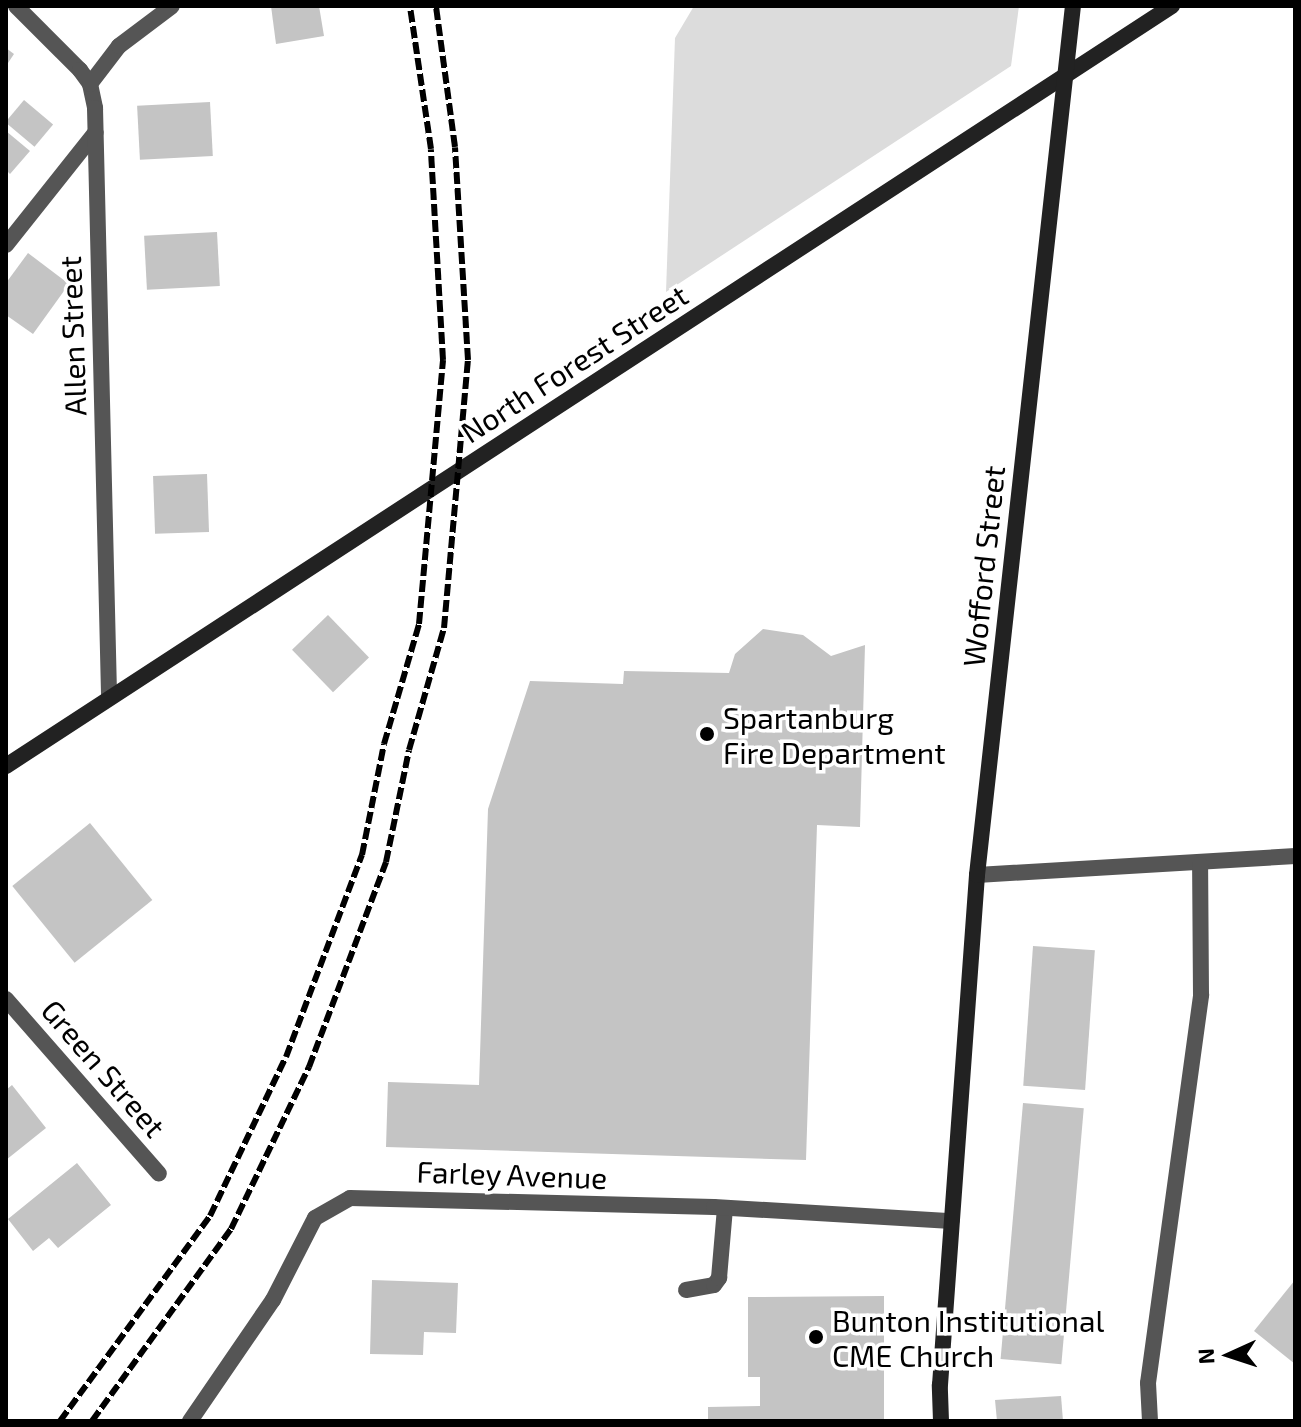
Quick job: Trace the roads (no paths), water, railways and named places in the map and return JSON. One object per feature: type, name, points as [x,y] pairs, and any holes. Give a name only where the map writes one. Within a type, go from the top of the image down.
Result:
[{"type":"street","points":[[16,6],[90,84],[119,46],[172,6]]},
{"type":"street","name":"Wofford Street","points":[[941,1421],[977,875],[1073,6]]},
{"type":"street","name":"North Forest Street","points":[[6,766],[109,694],[435,490],[1064,72],[1172,6]]},
{"type":"street","name":"Allen Street","points":[[90,84],[96,132],[109,694]]},
{"type":"street","points":[[6,245],[96,132]]},
{"type":"street","points":[[977,875],[1200,865],[1295,856]]},
{"type":"street","points":[[1150,1421],[1148,1383],[1201,995],[1200,865]]},
{"type":"street","name":"Green Street","points":[[6,999],[159,1174]]},
{"type":"street","name":"Farley Avenue","points":[[190,1421],[273,1300],[315,1218],[331,1205],[370,1197],[725,1208],[952,1221]]},
{"type":"street","points":[[686,1290],[714,1285],[719,1278],[725,1208]]},
{"type":"railway","points":[[60,1421],[210,1216],[286,1057],[362,855],[384,744],[419,624],[443,360],[431,149],[410,6]]},
{"type":"railway","points":[[92,1421],[231,1229],[309,1067],[386,862],[409,750],[444,628],[468,360],[455,147],[436,6]]},
{"type":"place","name":"Spartanburg Fire Department","points":[[707,734]]},
{"type":"place","name":"Bunton Institutional CME Church","points":[[816,1337]]}]
